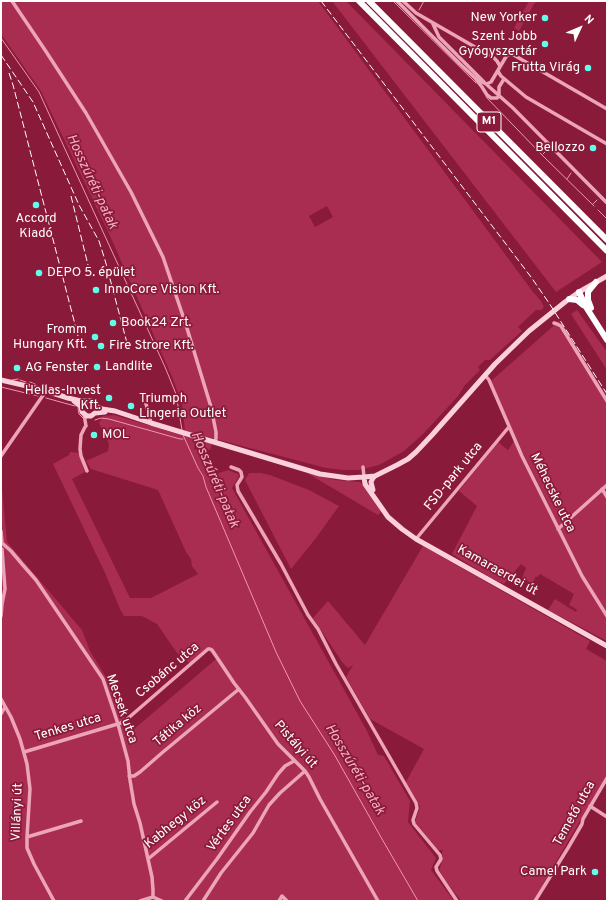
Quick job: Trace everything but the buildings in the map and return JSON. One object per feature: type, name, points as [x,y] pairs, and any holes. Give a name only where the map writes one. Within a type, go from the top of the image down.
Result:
[{"type":"highway","name":"M1","points":[[359,1],[607,251]]},
{"type":"highway","name":"M1","points":[[369,1],[607,240]]},
{"type":"highway","points":[[580,214],[607,235]]},
{"type":"highway","points":[[588,308],[588,292],[596,282]]},
{"type":"highway","points":[[579,292],[607,340]]},
{"type":"highway","points":[[567,300],[579,301],[588,308],[607,333]]},
{"type":"street","points":[[12,1],[86,113],[130,192],[163,257],[211,407],[216,432],[215,442]]},
{"type":"street","points":[[397,1],[475,78],[490,97],[497,98],[499,96]]},
{"type":"street","points":[[403,1],[416,13],[497,61],[500,66]]},
{"type":"street","points":[[432,23],[439,36],[607,203]]},
{"type":"street","points":[[486,84],[490,83],[507,55],[512,54],[607,109]]},
{"type":"street","points":[[497,61],[504,59]]},
{"type":"street","points":[[498,71],[504,79],[530,100],[607,144]]},
{"type":"street","points":[[475,78],[486,84]]},
{"type":"street","points":[[499,96],[499,87],[504,79]]},
{"type":"street","points":[[500,84],[509,83]]},
{"type":"street","points":[[1,380],[68,398],[86,401],[90,400],[102,410],[115,411],[320,474],[340,477],[375,476],[408,459],[416,452],[517,341],[567,300],[607,276]]},
{"type":"street","points":[[554,323],[561,326],[607,401]]},
{"type":"street","name":"Méhecske utca","points":[[485,375],[489,380],[522,456],[558,529],[587,586],[607,616]]},
{"type":"street","points":[[1,456],[46,391]]},
{"type":"street","points":[[68,398],[76,402],[81,407],[86,426],[97,410],[97,407]]},
{"type":"street","points":[[145,400],[151,423]]},
{"type":"street","points":[[81,407],[86,401]]},
{"type":"street","points":[[84,414],[87,416],[105,412],[118,413]]},
{"type":"street","points":[[85,427],[81,435],[80,448],[81,456],[87,472]]},
{"type":"street","name":"FSD-park utca","points":[[416,539],[508,428]]},
{"type":"street","points":[[231,467],[241,472],[242,476],[237,485],[238,491],[416,803],[417,808],[414,824],[440,855],[441,859],[436,869],[437,873],[457,901]]},
{"type":"street","points":[[363,467],[364,477]]},
{"type":"street","points":[[373,490],[371,482],[375,476]]},
{"type":"street","name":"Kamaraerdei út","points":[[364,477],[373,490],[382,508]]},
{"type":"street","name":"Kamaraerdei út","points":[[364,477],[365,484],[388,517],[396,525],[416,539],[607,646]]},
{"type":"street","points":[[558,529],[607,485]]},
{"type":"street","points":[[602,489],[607,497]]},
{"type":"street","points":[[1,531],[5,589],[1,616]]},
{"type":"street","name":"Mecsek utca","points":[[2,546],[19,559],[36,580],[103,679],[118,724],[128,761],[134,804],[140,823],[153,884],[152,897]]},
{"type":"street","name":"Csobánc utca","points":[[118,724],[126,720],[208,649],[212,650]]},
{"type":"street","name":"Pistályi út","points":[[212,650],[278,744],[306,772],[323,805],[378,901]]},
{"type":"street","name":"Tátika köz","points":[[130,776],[134,776],[140,772],[239,689]]},
{"type":"street","name":"Villányi út","points":[[1,699],[20,739],[30,784],[27,848],[54,901]]},
{"type":"street","points":[[1,714],[5,707]]},
{"type":"street","name":"Tenkes utca","points":[[24,752],[118,724]]},
{"type":"street","name":"Vértes utca","points":[[185,901],[278,774],[285,766],[294,761]]},
{"type":"street","points":[[203,901],[221,873],[253,833],[269,805],[280,793],[306,772]]},
{"type":"street","name":"Temető utca","points":[[535,901],[568,848],[590,806],[607,778]]},
{"type":"street","name":"Kabhegy köz","points":[[148,859],[217,802]]},
{"type":"street","points":[[590,806],[607,817]]},
{"type":"street","points":[[27,837],[81,821]]},
{"type":"street","points":[[279,901],[282,896],[287,901]]},
{"type":"street","points":[[140,901],[152,897],[162,901]]},
{"type":"shaded area","points":[[1,1],[318,1],[544,307],[541,310],[536,310],[518,327],[522,331],[490,360],[485,360],[478,367],[480,370],[465,385],[458,396],[424,433],[404,451],[379,465],[359,470],[326,468],[185,431],[182,404],[173,379],[111,238],[41,91],[1,34]],"holes":[[[327,206],[333,217],[315,227],[309,216]]]},
{"type":"shaded area","points":[[332,1],[346,1],[602,262],[556,292]]},
{"type":"shaded area","points":[[529,1],[537,1],[519,31],[514,28]]},
{"type":"shaded area","points":[[577,310],[607,352],[607,370],[571,314]]},
{"type":"shaded area","points":[[559,321],[607,397],[607,641],[548,610],[555,599],[576,612],[577,610],[569,605],[574,594],[540,574],[535,577],[533,584],[522,578],[526,568],[521,564],[504,584],[491,578],[452,554],[477,506],[459,491],[498,442],[508,450],[514,441],[548,511],[550,507],[521,449],[491,381]]},
{"type":"shaded area","points":[[114,415],[212,444],[210,450],[195,445],[194,449],[202,451],[206,457],[206,470],[213,475],[228,470],[238,474],[239,476],[232,488],[367,731],[378,755],[384,756],[410,801],[408,822],[436,858],[431,870],[454,901],[1,901],[1,478],[7,542],[82,630],[90,651],[112,687],[121,712],[133,730],[216,659],[208,650],[191,664],[177,653],[157,624],[142,616],[124,616],[53,464],[69,455],[70,452],[79,453],[85,472],[72,479],[130,598],[151,598],[198,574],[192,566],[191,559],[186,552],[158,490],[91,469],[86,461],[108,451],[109,444],[99,423],[103,416]]},
{"type":"shaded area","points":[[249,473],[270,475],[309,490],[339,506],[291,569],[245,480]]},
{"type":"shaded area","points":[[307,473],[335,480],[360,482],[381,512],[378,515]]},
{"type":"shaded area","points":[[423,546],[590,641],[586,649],[607,661],[607,774],[533,901],[461,901],[439,870],[443,859],[443,850],[438,850],[415,822],[420,807],[406,782],[424,749],[370,719],[346,677],[353,665],[348,668],[342,662],[313,618],[328,601],[365,645]]},
{"type":"waterway","points":[[393,1],[476,83]]},
{"type":"waterway","points":[[419,10],[424,1]]},
{"type":"waterway","name":"Hosszúréti-patak","points":[[1,38],[39,92],[165,367],[176,394],[182,430]]},
{"type":"waterway","points":[[486,97],[594,206]]},
{"type":"waterway","points":[[543,154],[548,149]]},
{"type":"waterway","points":[[567,179],[571,173]]},
{"type":"waterway","points":[[593,204],[597,200]]},
{"type":"waterway","points":[[598,210],[607,219]]},
{"type":"waterway","points":[[12,380],[18,379]]},
{"type":"waterway","points":[[20,380],[26,382]]},
{"type":"waterway","points":[[30,382],[35,384]]},
{"type":"waterway","points":[[1,387],[38,396]]},
{"type":"waterway","points":[[46,398],[75,406]]},
{"type":"waterway","points":[[78,408],[79,414],[83,418]]},
{"type":"waterway","points":[[95,420],[101,418],[109,419],[183,439]]},
{"type":"waterway","name":"Hosszúréti-patak","points":[[183,435],[203,476],[206,487],[276,652],[300,701],[334,754],[418,901]]},
{"type":"railway","points":[[321,1],[531,277],[607,394]]},
{"type":"railway","points":[[1,55],[33,102],[79,205],[99,241],[127,343]]},
{"type":"railway","points":[[9,73],[78,336]]},
{"type":"railway","points":[[71,196],[88,265]]},
{"type":"place","name":"New Yorker","points":[[545,18]]},
{"type":"place","name":"Szent Jobb Gyógyszertár","points":[[545,44]]},
{"type":"place","name":"Frutta Virág","points":[[588,68]]},
{"type":"place","name":"Bellozzo","points":[[593,148]]},
{"type":"place","name":"Accord Kiadó","points":[[36,205]]},
{"type":"place","name":"DEPO 5. épület","points":[[39,273]]},
{"type":"place","name":"InnoCore Vision Kft.","points":[[96,290]]},
{"type":"place","name":"Book24 Zrt.","points":[[113,323]]},
{"type":"place","name":"Fromm Hungary Kft.","points":[[95,337]]},
{"type":"place","name":"Fire Strore Kft.","points":[[101,346]]},
{"type":"place","name":"Landlite","points":[[97,367]]},
{"type":"place","name":"AG Fenster","points":[[17,368]]},
{"type":"place","name":"Hellas-Invest Kft.","points":[[109,398]]},
{"type":"place","name":"Triumph Lingeria Outlet","points":[[131,406]]},
{"type":"place","name":"MOL","points":[[94,435]]},
{"type":"place","name":"Camel Park","points":[[595,872]]}]
